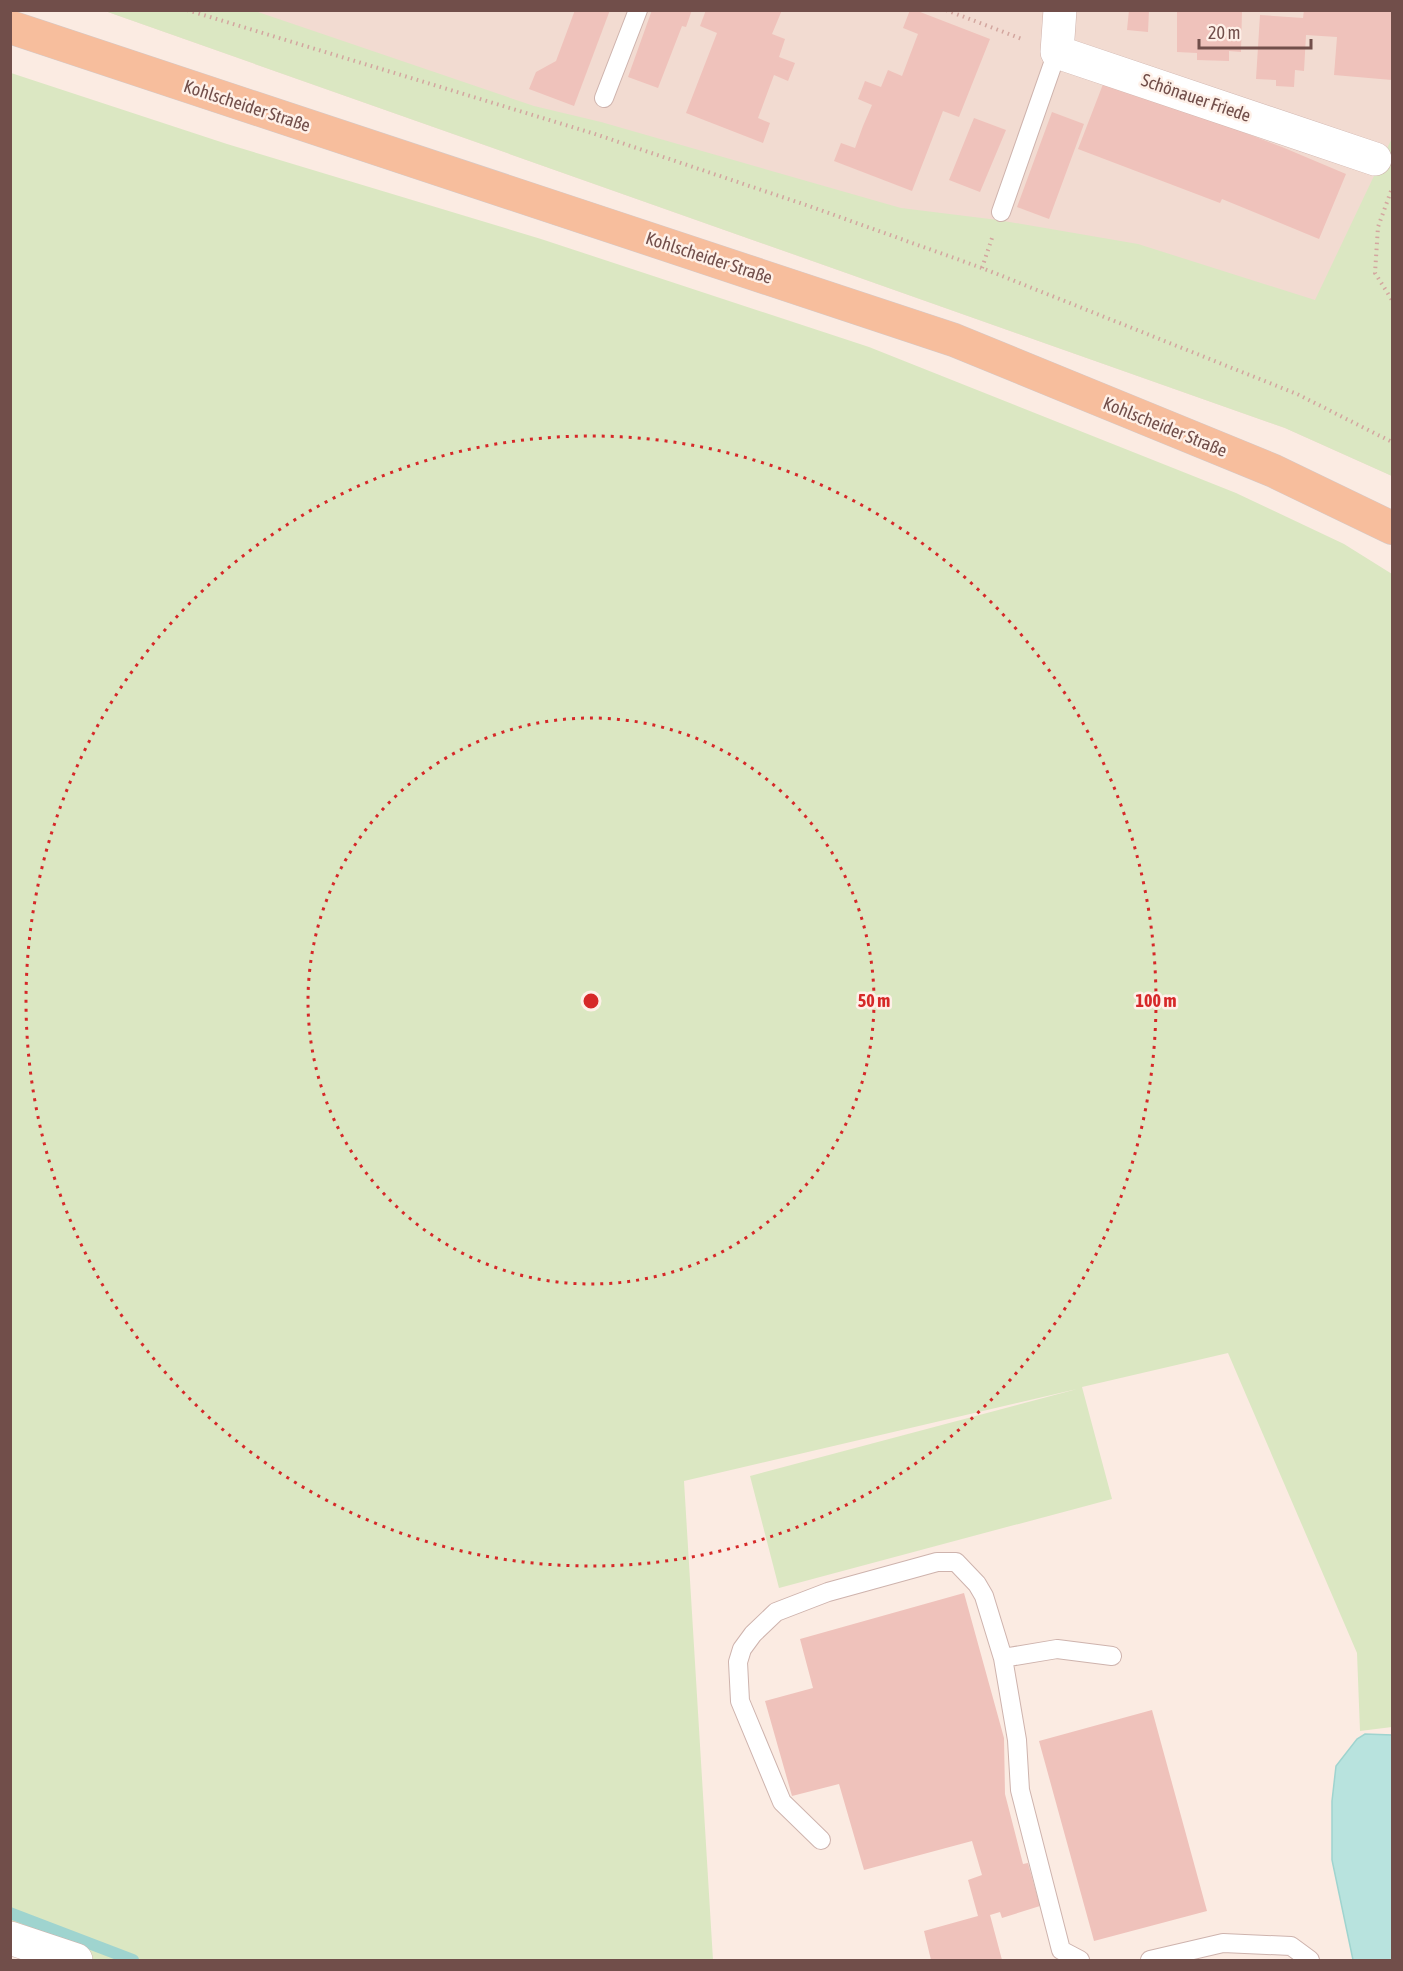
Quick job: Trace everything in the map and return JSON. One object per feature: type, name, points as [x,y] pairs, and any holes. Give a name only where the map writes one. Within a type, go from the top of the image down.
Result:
[{"type":"main road","name":"Kohlscheider Straße","points":[[10,27],[954,340],[1274,471],[1392,528]]},
{"type":"street","points":[[1057,52],[1060,10]]},
{"type":"street","name":"Schönauer Friede","points":[[1057,52],[1375,159]]},
{"type":"street","points":[[10,1938],[76,1960]]},
{"type":"lane","points":[[604,98],[638,10]]},
{"type":"lane","points":[[1001,212],[1057,52]]},
{"type":"lane","points":[[821,1840],[782,1802],[740,1701],[738,1662],[742,1649],[753,1634],[776,1612],[828,1592],[937,1562],[956,1562],[977,1584],[984,1596],[1004,1658],[1017,1740],[1020,1790],[1061,1950],[1080,1960]]},
{"type":"lane","points":[[1004,1658],[1057,1649],[1112,1656]]},
{"type":"lane","points":[[1150,1960],[1223,1943],[1291,1946],[1310,1960]]},
{"type":"path","points":[[187,10],[592,133],[820,210],[982,268],[1297,394],[1392,442]]},
{"type":"path","points":[[946,10],[1057,52]]},
{"type":"path","points":[[1392,188],[1378,227],[1375,273],[1392,300]]},
{"type":"shaded area","points":[[105,11],[1392,11],[1392,476],[1285,428]]},
{"type":"green space","points":[[105,11],[255,11],[534,106],[601,122],[901,208],[998,220],[1138,244],[1315,300],[1392,138],[1392,476],[1285,428]]},
{"type":"green space","points":[[11,73],[227,144],[541,239],[869,347],[1236,493],[1344,544],[1392,574],[1392,1727],[1360,1731],[1357,1653],[1228,1353],[1082,1387],[1112,1499],[779,1588],[750,1476],[1077,1389],[684,1481],[713,1960],[48,1960],[11,1947]]},
{"type":"water","points":[[1365,1734],[1392,1735],[1392,1960],[1353,1960],[1332,1860],[1332,1801],[1336,1766],[1357,1739]]},
{"type":"building","points":[[575,10],[610,10],[574,106],[529,89],[536,72],[556,61]]},
{"type":"building","points":[[652,10],[692,10],[686,27],[682,26],[658,88],[628,77]]},
{"type":"building","points":[[706,10],[782,10],[772,34],[785,39],[779,57],[795,63],[788,81],[774,75],[758,118],[770,123],[763,143],[686,113],[717,33],[700,26]]},
{"type":"building","points":[[910,10],[990,39],[959,117],[943,111],[912,191],[834,161],[841,143],[855,148],[872,105],[858,99],[865,81],[881,87],[888,70],[902,76],[918,34],[903,28]]},
{"type":"building","points":[[1129,10],[1149,10],[1148,32],[1127,30]]},
{"type":"building","points":[[1177,10],[1242,10],[1241,52],[1229,51],[1229,61],[1197,60],[1197,53],[1177,52]]},
{"type":"building","points":[[1304,10],[1392,12],[1392,80],[1334,75],[1337,37],[1306,35],[1304,71],[1295,70],[1294,87],[1276,86],[1276,80],[1256,79],[1260,15],[1303,18]]},
{"type":"building","points":[[1105,79],[1346,174],[1319,239],[1222,199],[1220,203],[1078,149]]},
{"type":"building","points":[[1052,112],[1084,124],[1049,219],[1017,207]]},
{"type":"building","points":[[974,118],[1006,130],[980,192],[949,180]]},
{"type":"building","points":[[964,1593],[1004,1738],[1005,1794],[1023,1864],[1028,1863],[1040,1906],[1002,1918],[1000,1912],[990,1915],[1002,1960],[931,1960],[924,1931],[978,1916],[968,1880],[982,1875],[972,1841],[864,1870],[839,1784],[792,1796],[765,1701],[813,1688],[800,1639]]},
{"type":"building","points":[[1152,1710],[1207,1911],[1094,1941],[1039,1741]]},
{"type":"waterway","points":[[10,1913],[133,1960]]}]
